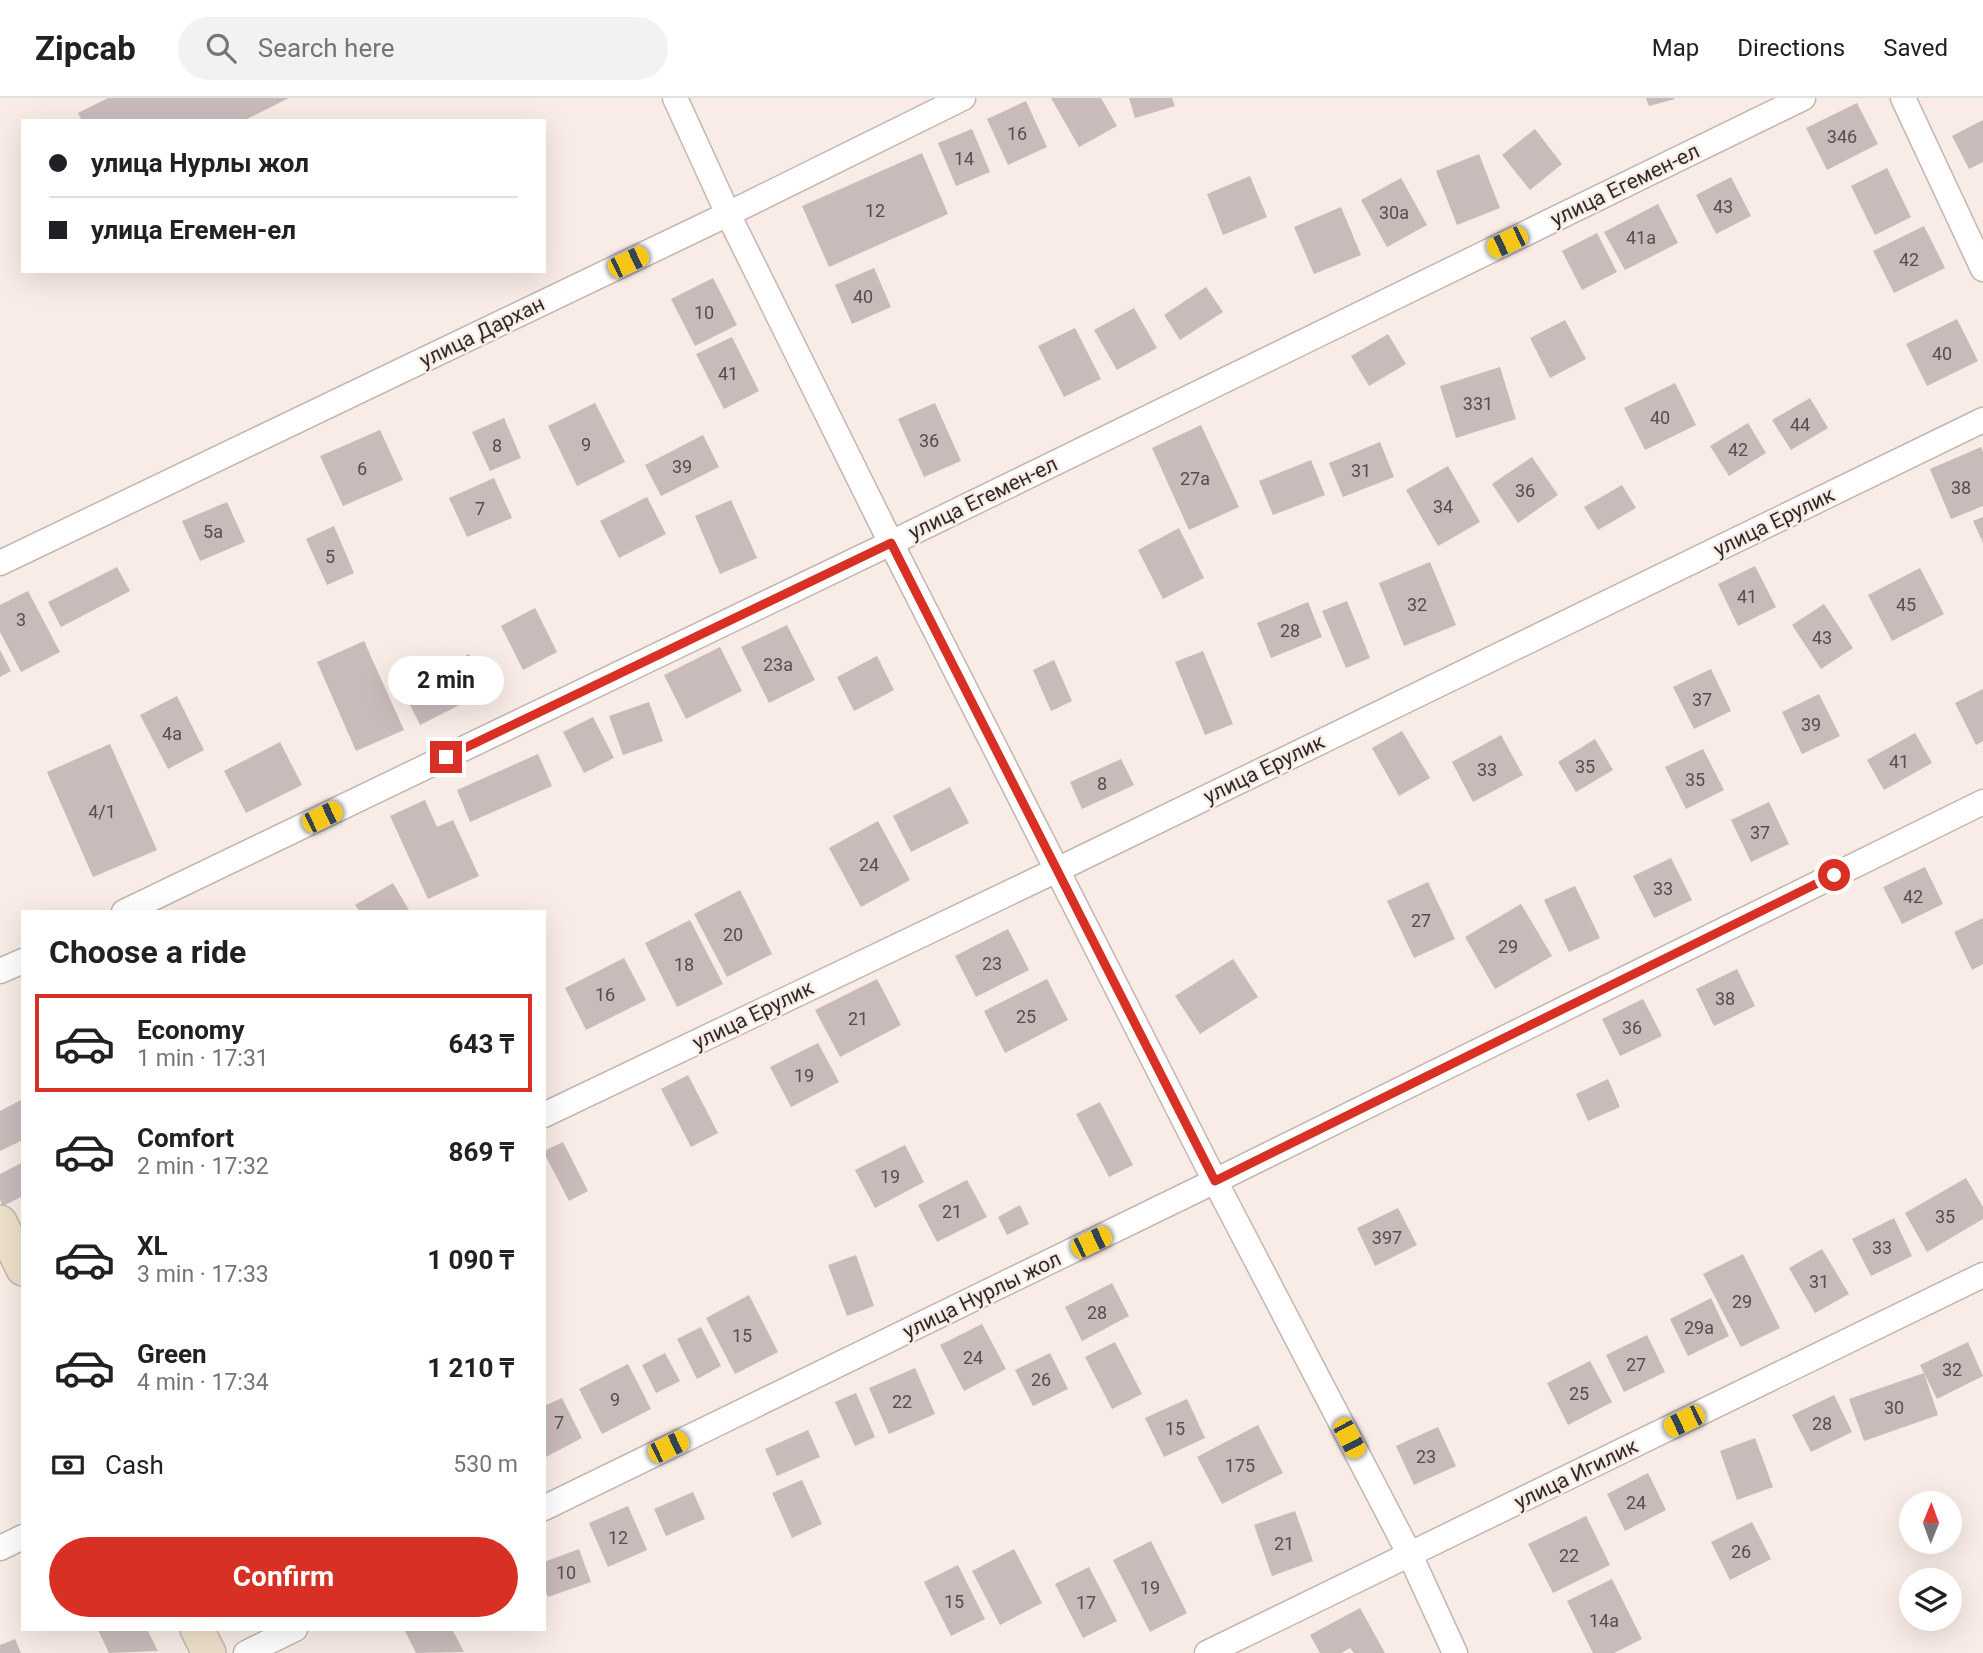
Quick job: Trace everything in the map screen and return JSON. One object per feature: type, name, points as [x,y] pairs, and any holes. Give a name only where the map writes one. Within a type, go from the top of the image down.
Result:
[{"type":"street","points":[[675,98],[728,214],[891,543],[1059,869],[1215,1181],[1410,1555],[1455,1653]]},
{"type":"street","name":"улица Дархан","points":[[0,564],[963,98]]},
{"type":"street","name":"улица Егемен-ел","points":[[128,910],[891,543],[1803,98]]},
{"type":"street","points":[[1903,98],[1983,269]]},
{"type":"street","name":"улица Ерулик","points":[[546,1114],[1059,869],[1983,420]]},
{"type":"street","name":"улица Нурлы жол","points":[[546,1507],[1983,802]]},
{"type":"street","points":[[0,971],[21,962]]},
{"type":"street","points":[[0,1222],[21,1265]]},
{"type":"street","name":"улица Игилик","points":[[1207,1653],[1983,1275]]},
{"type":"street","points":[[0,1548],[21,1538]]},
{"type":"street","points":[[198,1631],[209,1653]]},
{"type":"street","points":[[246,1653],[291,1631]]},
{"type":"building","points":[[108,98],[289,98],[247,119],[81,119],[78,113]]},
{"type":"building","points":[[1051,98],[1101,98],[1117,126],[1079,147]]},
{"type":"building","points":[[1129,98],[1172,98],[1175,106],[1135,118]]},
{"type":"building","points":[[1646,98],[1674,98],[1675,99],[1649,106]]},
{"type":"building","points":[[1026,101],[1047,147],[1008,165],[987,119]]},
{"type":"building","points":[[1857,103],[1878,144],[1827,170],[1806,128]]},
{"type":"building","points":[[1983,120],[1983,162],[1969,169],[1952,136]]},
{"type":"building","points":[[972,129],[990,172],[956,186],[938,143]]},
{"type":"building","points":[[1535,129],[1562,164],[1530,190],[1502,155]]},
{"type":"building","points":[[922,153],[948,214],[829,267],[802,206]]},
{"type":"building","points":[[1479,154],[1500,208],[1457,225],[1436,171]]},
{"type":"building","points":[[1887,168],[1911,217],[1875,235],[1851,186]]},
{"type":"building","points":[[1250,176],[1267,217],[1223,235],[1207,194]]},
{"type":"building","points":[[1731,177],[1751,216],[1716,234],[1696,195]]},
{"type":"building","points":[[1401,178],[1427,225],[1387,247],[1361,200]]},
{"type":"building","points":[[1658,204],[1678,243],[1625,270],[1604,232]]},
{"type":"building","points":[[1341,207],[1361,255],[1314,274],[1294,227]]},
{"type":"building","points":[[1924,226],[1945,268],[1894,293],[1873,251]]},
{"type":"building","points":[[1597,233],[1617,272],[1582,290],[1562,251]]},
{"type":"building","points":[[874,268],[891,307],[852,324],[835,285]]},
{"type":"building","points":[[713,278],[737,325],[695,346],[671,299]]},
{"type":"building","points":[[1206,287],[1223,312],[1180,340],[1164,315]]},
{"type":"building","points":[[1134,308],[1157,348],[1117,370],[1094,330]]},
{"type":"building","points":[[1957,319],[1978,361],[1927,386],[1906,344]]},
{"type":"building","points":[[1565,320],[1586,359],[1550,378],[1530,338]]},
{"type":"building","points":[[1075,328],[1101,379],[1064,397],[1038,346]]},
{"type":"building","points":[[1388,334],[1406,364],[1369,386],[1351,356]]},
{"type":"building","points":[[732,337],[759,391],[724,409],[696,354]]},
{"type":"building","points":[[1500,367],[1516,419],[1456,438],[1440,386]]},
{"type":"building","points":[[1675,383],[1696,425],[1645,450],[1624,408]]},
{"type":"building","points":[[1810,398],[1828,428],[1791,450],[1772,420]]},
{"type":"building","points":[[595,403],[625,462],[577,486],[548,426]]},
{"type":"building","points":[[935,403],[961,461],[924,477],[898,419]]},
{"type":"building","points":[[504,418],[521,458],[490,471],[472,432]]},
{"type":"building","points":[[1748,423],[1766,453],[1729,476],[1710,446]]},
{"type":"building","points":[[1201,425],[1239,507],[1189,530],[1152,448]]},
{"type":"building","points":[[380,430],[403,480],[343,506],[320,456]]},
{"type":"building","points":[[703,435],[719,467],[661,496],[645,465]]},
{"type":"building","points":[[1380,442],[1394,477],[1343,497],[1329,463]]},
{"type":"building","points":[[1981,447],[1983,506],[1951,519],[1930,469]]},
{"type":"building","points":[[1532,457],[1558,495],[1518,523],[1492,484]]},
{"type":"building","points":[[1311,460],[1325,495],[1273,515],[1259,481]]},
{"type":"building","points":[[1448,466],[1480,522],[1438,546],[1406,490]]},
{"type":"building","points":[[494,478],[512,518],[467,537],[449,498]]},
{"type":"building","points":[[1622,485],[1636,508],[1598,530],[1584,507]]},
{"type":"building","points":[[647,497],[666,534],[619,558],[600,521]]},
{"type":"building","points":[[731,500],[757,558],[720,574],[695,516]]},
{"type":"building","points":[[227,502],[245,542],[200,561],[182,521]]},
{"type":"building","points":[[1983,517],[1983,543],[1973,521]]},
{"type":"building","points":[[334,526],[354,573],[327,585],[306,539]]},
{"type":"building","points":[[1179,528],[1204,578],[1163,599],[1138,550]]},
{"type":"building","points":[[1430,562],[1456,625],[1404,646],[1379,583]]},
{"type":"building","points":[[1755,566],[1776,607],[1738,626],[1718,584]]},
{"type":"building","points":[[117,567],[130,591],[61,627],[48,602]]},
{"type":"building","points":[[1920,568],[1944,614],[1892,641],[1868,595]]},
{"type":"building","points":[[28,591],[60,652],[21,672],[0,632],[0,605]]},
{"type":"building","points":[[1347,601],[1370,658],[1346,668],[1322,611]]},
{"type":"building","points":[[1308,602],[1322,637],[1271,658],[1257,623]]},
{"type":"building","points":[[1824,604],[1853,648],[1821,669],[1792,625]]},
{"type":"building","points":[[535,608],[557,652],[523,670],[501,626]]},
{"type":"building","points":[[787,625],[815,680],[769,703],[741,647]]},
{"type":"building","points":[[364,641],[404,730],[356,751],[317,662]]},
{"type":"building","points":[[720,647],[742,691],[686,719],[664,675]]},
{"type":"building","points":[[0,650],[11,671],[0,677]]},
{"type":"building","points":[[1203,651],[1233,724],[1205,735],[1175,662]]},
{"type":"building","points":[[469,654],[487,691],[420,725],[402,689]]},
{"type":"building","points":[[877,656],[894,690],[854,711],[837,677]]},
{"type":"building","points":[[1054,660],[1072,701],[1051,711],[1033,670]]},
{"type":"building","points":[[1711,669],[1731,711],[1694,729],[1673,687]]},
{"type":"building","points":[[1983,689],[1983,741],[1976,745],[1955,703]]},
{"type":"building","points":[[1819,694],[1840,736],[1802,754],[1782,712]]},
{"type":"building","points":[[177,696],[204,750],[168,769],[140,715]]},
{"type":"building","points":[[649,702],[663,741],[623,755],[609,716]]},
{"type":"building","points":[[593,717],[614,758],[584,773],[563,732]]},
{"type":"building","points":[[1402,731],[1430,778],[1399,796],[1372,748]]},
{"type":"building","points":[[1915,733],[1932,763],[1884,790],[1867,760]]},
{"type":"building","points":[[1501,735],[1523,775],[1473,802],[1452,762]]},
{"type":"building","points":[[1595,739],[1613,770],[1576,792],[1558,762]]},
{"type":"building","points":[[280,742],[302,785],[246,813],[224,771]]},
{"type":"building","points":[[110,744],[157,850],[93,877],[47,772]]},
{"type":"building","points":[[1703,749],[1724,790],[1686,809],[1665,767]]},
{"type":"building","points":[[538,754],[552,786],[470,822],[457,790]]},
{"type":"building","points":[[1121,759],[1134,785],[1082,809],[1070,782]]},
{"type":"building","points":[[950,787],[969,823],[911,852],[893,816]]},
{"type":"building","points":[[425,800],[437,827],[453,820],[479,876],[428,899],[390,816]]},
{"type":"building","points":[[1769,802],[1789,844],[1751,862],[1731,820]]},
{"type":"building","points":[[878,821],[910,880],[861,907],[829,848]]},
{"type":"building","points":[[1671,858],[1692,900],[1654,918],[1633,876]]},
{"type":"building","points":[[1925,867],[1943,904],[1902,924],[1883,887]]},
{"type":"building","points":[[1428,882],[1455,939],[1414,958],[1387,901]]},
{"type":"building","points":[[393,883],[409,910],[359,910],[355,905]]},
{"type":"building","points":[[1575,886],[1600,938],[1569,952],[1544,900]]},
{"type":"building","points":[[740,890],[772,954],[727,977],[694,914]]},
{"type":"building","points":[[1521,904],[1552,956],[1495,989],[1465,937]]},
{"type":"building","points":[[1983,918],[1983,964],[1972,970],[1954,932]]},
{"type":"building","points":[[690,920],[723,984],[677,1007],[645,943]]},
{"type":"building","points":[[1008,929],[1029,970],[976,997],[955,956]]},
{"type":"building","points":[[624,958],[646,1000],[586,1030],[565,988]]},
{"type":"building","points":[[1233,959],[1258,997],[1200,1034],[1175,996]]},
{"type":"building","points":[[1737,969],[1755,1006],[1714,1026],[1696,989]]},
{"type":"building","points":[[877,979],[901,1025],[840,1057],[815,1010]]},
{"type":"building","points":[[1047,979],[1068,1020],[1005,1053],[984,1011]]},
{"type":"building","points":[[1643,999],[1662,1036],[1620,1056],[1602,1019]]},
{"type":"building","points":[[818,1043],[839,1082],[791,1107],[770,1067]]},
{"type":"building","points":[[688,1075],[718,1133],[691,1147],[661,1089]]},
{"type":"building","points":[[1608,1079],[1620,1107],[1588,1121],[1576,1094]]},
{"type":"building","points":[[21,1100],[21,1141],[0,1151],[0,1111]]},
{"type":"building","points":[[1100,1102],[1133,1165],[1109,1177],[1076,1114]]},
{"type":"building","points":[[563,1142],[588,1191],[569,1201],[546,1157],[546,1150]]},
{"type":"building","points":[[905,1145],[924,1182],[875,1208],[855,1170]]},
{"type":"building","points":[[21,1163],[21,1197],[3,1206],[0,1200],[0,1174]]},
{"type":"building","points":[[1966,1178],[1983,1207],[1983,1219],[1927,1252],[1905,1213]]},
{"type":"building","points":[[967,1180],[987,1217],[937,1242],[918,1205]]},
{"type":"building","points":[[1020,1205],[1029,1224],[1007,1235],[998,1217]]},
{"type":"building","points":[[1398,1208],[1417,1245],[1375,1266],[1357,1228]]},
{"type":"building","points":[[1894,1218],[1912,1256],[1871,1276],[1852,1239]]},
{"type":"building","points":[[1822,1249],[1849,1294],[1815,1313],[1789,1268]]},
{"type":"building","points":[[1743,1254],[1780,1328],[1741,1347],[1703,1274]]},
{"type":"building","points":[[856,1255],[874,1306],[847,1316],[828,1265]]},
{"type":"building","points":[[1112,1283],[1129,1316],[1082,1341],[1065,1307]]},
{"type":"building","points":[[749,1295],[778,1352],[735,1374],[706,1318]]},
{"type":"building","points":[[1711,1298],[1729,1336],[1688,1356],[1670,1319]]},
{"type":"building","points":[[982,1324],[1006,1369],[964,1391],[940,1345]]},
{"type":"building","points":[[701,1327],[721,1366],[697,1379],[677,1339]]},
{"type":"building","points":[[1647,1335],[1665,1372],[1624,1392],[1606,1355]]},
{"type":"building","points":[[1115,1342],[1142,1394],[1112,1409],[1085,1357]]},
{"type":"building","points":[[1968,1342],[1983,1376],[1937,1399],[1920,1365]]},
{"type":"building","points":[[665,1353],[680,1381],[656,1393],[642,1365]]},
{"type":"building","points":[[1050,1353],[1068,1389],[1033,1406],[1015,1370]]},
{"type":"building","points":[[1590,1361],[1612,1402],[1568,1425],[1547,1383]]},
{"type":"building","points":[[628,1364],[651,1409],[602,1434],[579,1389]]},
{"type":"building","points":[[915,1368],[935,1414],[889,1434],[869,1388]]},
{"type":"building","points":[[1924,1373],[1938,1415],[1864,1441],[1849,1399]]},
{"type":"building","points":[[856,1393],[875,1437],[855,1446],[835,1402]]},
{"type":"building","points":[[1834,1395],[1852,1432],[1811,1452],[1792,1415]]},
{"type":"building","points":[[562,1398],[582,1438],[546,1457],[546,1405]]},
{"type":"building","points":[[1187,1399],[1205,1438],[1164,1457],[1145,1418]]},
{"type":"building","points":[[1258,1425],[1283,1473],[1222,1504],[1197,1457]]},
{"type":"building","points":[[1438,1427],[1456,1466],[1414,1485],[1396,1446]]},
{"type":"building","points":[[808,1430],[820,1457],[777,1476],[765,1449]]},
{"type":"building","points":[[1755,1438],[1773,1487],[1737,1500],[1720,1451]]},
{"type":"building","points":[[1648,1473],[1666,1510],[1625,1531],[1607,1494]]},
{"type":"building","points":[[802,1480],[822,1524],[792,1538],[772,1493]]},
{"type":"building","points":[[693,1492],[705,1519],[666,1536],[654,1509]]},
{"type":"building","points":[[628,1506],[647,1550],[608,1567],[589,1523]]},
{"type":"building","points":[[1295,1511],[1313,1561],[1272,1576],[1254,1525]]},
{"type":"building","points":[[1586,1516],[1610,1565],[1553,1593],[1528,1544]]},
{"type":"building","points":[[1752,1522],[1771,1559],[1730,1580],[1711,1542]]},
{"type":"building","points":[[1151,1541],[1187,1613],[1150,1632],[1113,1560]]},
{"type":"building","points":[[579,1549],[591,1582],[548,1597],[546,1561]]},
{"type":"building","points":[[1014,1549],[1042,1603],[1000,1625],[972,1571]]},
{"type":"building","points":[[958,1565],[985,1619],[951,1636],[924,1582]]},
{"type":"building","points":[[1089,1567],[1117,1621],[1083,1638],[1055,1584]]},
{"type":"building","points":[[1612,1579],[1642,1639],[1614,1653],[1593,1653],[1567,1601]]},
{"type":"building","points":[[1360,1608],[1385,1653],[1354,1653],[1350,1648],[1341,1653],[1320,1653],[1310,1635]]},
{"type":"building","points":[[98,1631],[148,1631],[158,1651],[109,1653]]},
{"type":"building","points":[[405,1631],[453,1631],[464,1652],[416,1653]]},
{"type":"building","points":[[15,1639],[21,1653],[0,1653],[0,1645]]},
{"type":"route","points":[[446,757],[891,543],[1059,869],[1215,1181],[1834,875]]}]
